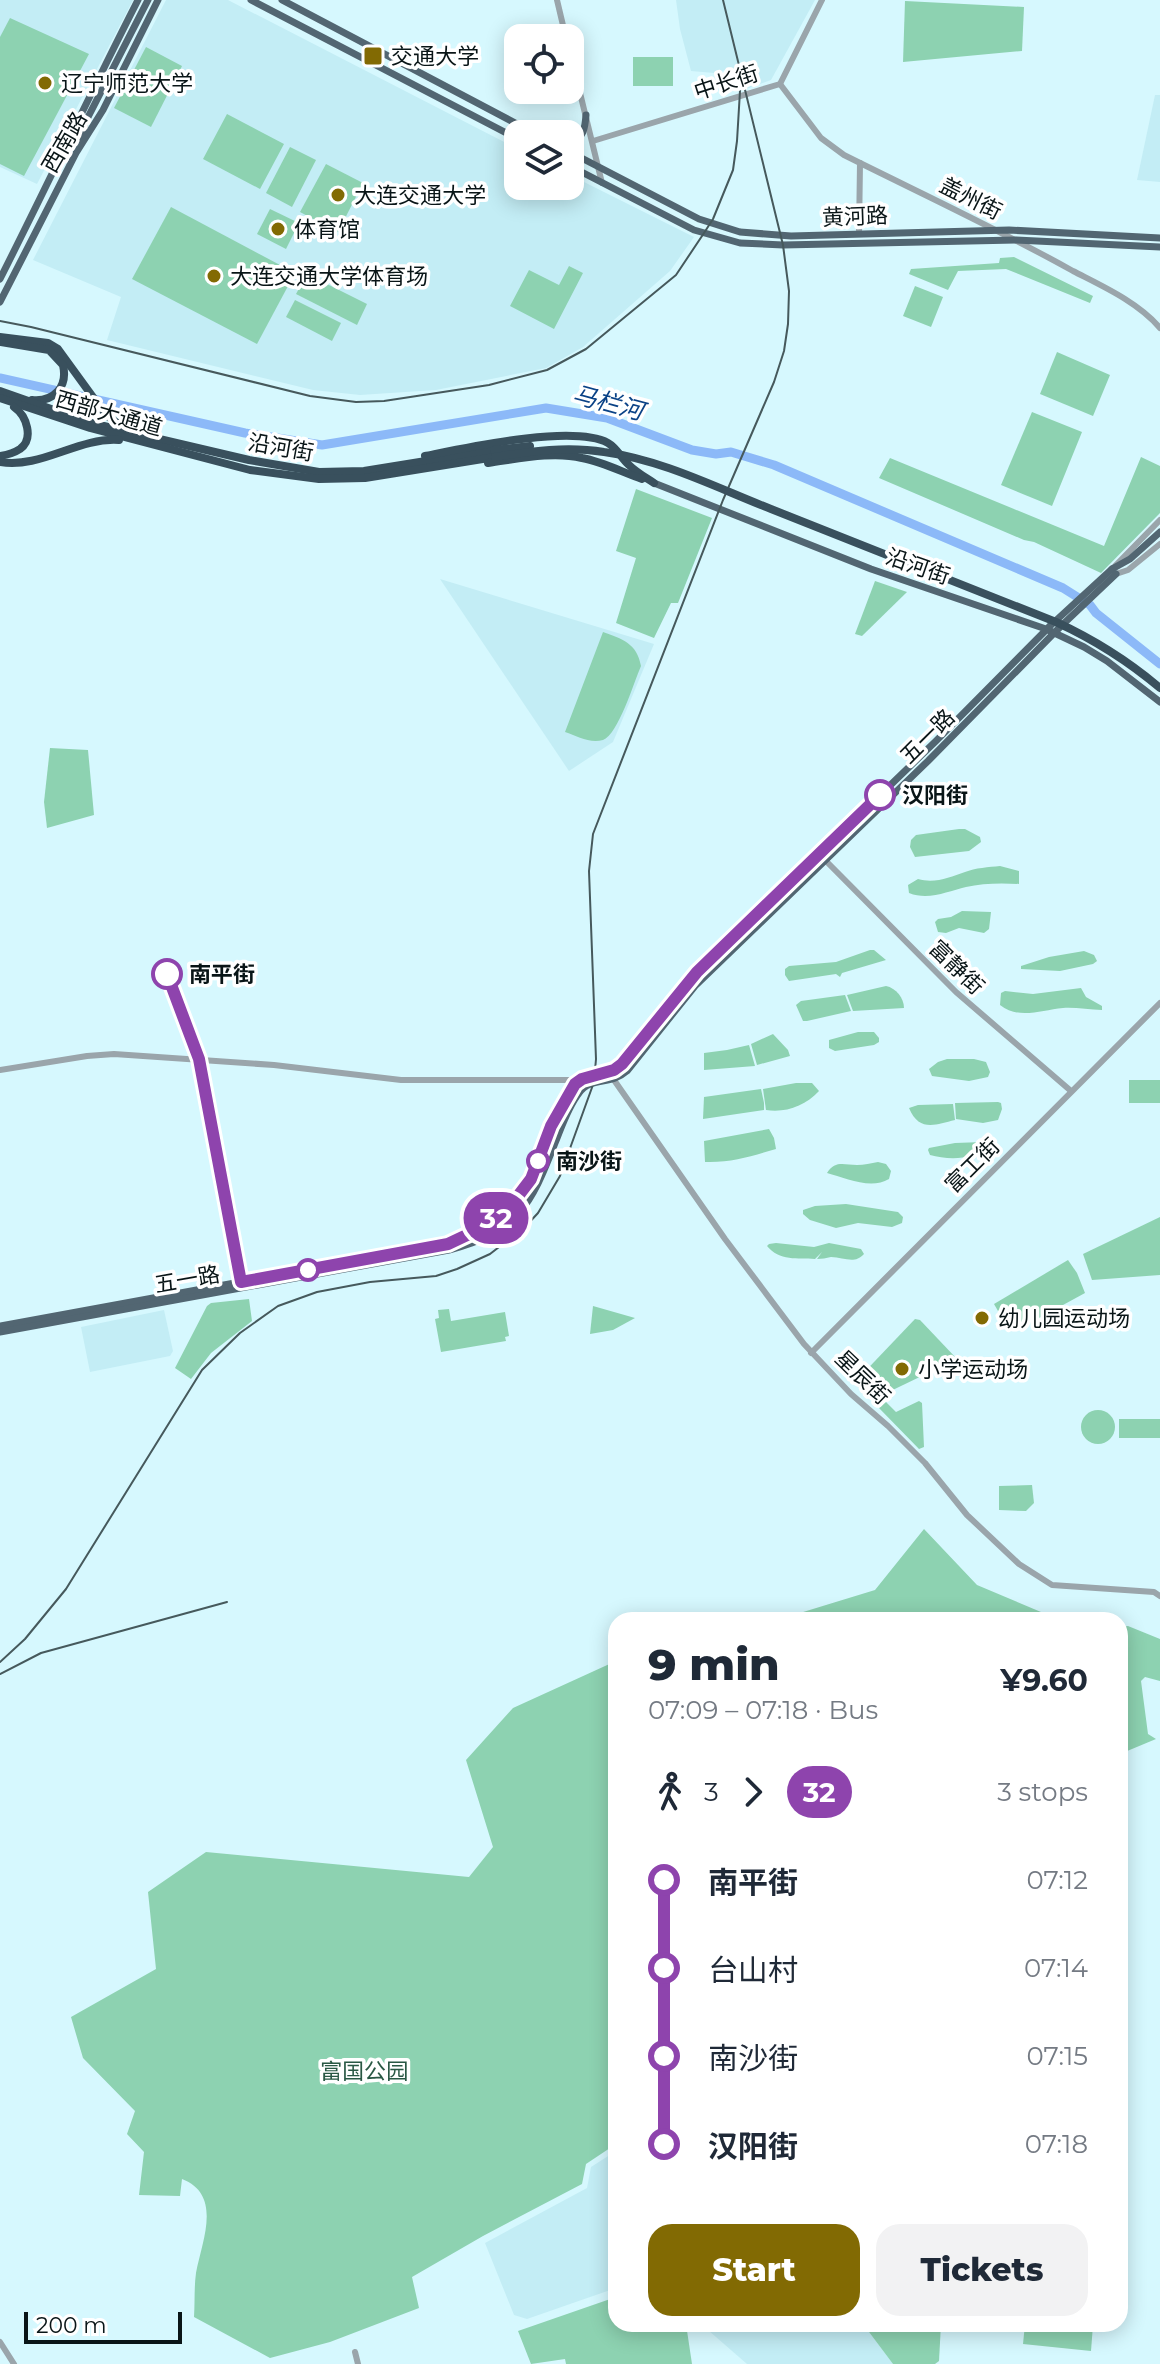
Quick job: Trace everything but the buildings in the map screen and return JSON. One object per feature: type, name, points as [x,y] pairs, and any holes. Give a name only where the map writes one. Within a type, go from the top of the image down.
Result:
[{"type":"highway","points":[[0,339],[48,343],[65,356],[114,422],[174,443]]},
{"type":"highway","points":[[0,339],[43,349],[55,355],[63,365],[65,372],[56,394],[40,400],[19,399]]},
{"type":"highway","name":"西部大通道","points":[[0,391],[91,423],[207,454]]},
{"type":"highway","points":[[0,398],[20,411],[27,427],[25,443],[20,450],[0,459]]},
{"type":"highway","name":"西部大通道","points":[[0,398],[90,428],[181,452],[207,454]]},
{"type":"highway","points":[[319,472],[514,439],[591,438],[611,445],[641,475],[654,483]]},
{"type":"highway","points":[[0,459],[24,463],[92,441],[116,439],[181,452]]},
{"type":"highway","points":[[494,454],[537,445],[591,446],[640,454],[716,480],[1097,636],[1134,660],[1160,682]]},
{"type":"highway","points":[[494,454],[576,449],[639,458],[1056,622],[1095,640],[1132,664],[1160,688]]},
{"type":"highway","name":"沿河街","points":[[207,454],[319,472],[364,471],[494,454]]},
{"type":"highway","name":"沿河街","points":[[207,454],[250,470],[319,479],[374,476],[494,454]]},
{"type":"highway","points":[[374,476],[549,455],[614,461],[619,455]]},
{"type":"highway","points":[[579,457],[654,483]]},
{"type":"main road","name":"西南路","points":[[0,279],[138,0]]},
{"type":"main road","name":"西南路","points":[[85,123],[148,0]]},
{"type":"main road","name":"西南路","points":[[0,302],[158,0]]},
{"type":"main road","points":[[251,0],[504,132]]},
{"type":"main road","points":[[282,0],[509,120]]},
{"type":"main road","points":[[584,131],[586,115]]},
{"type":"main road","points":[[66,146],[85,123]]},
{"type":"main road","points":[[76,153],[85,123]]},
{"type":"main road","name":"黄河路","points":[[584,159],[699,219],[725,229],[761,235],[995,230],[1160,238]]},
{"type":"main road","name":"黄河路","points":[[584,173],[694,230],[740,243],[783,245],[1016,240],[1160,247]]},
{"type":"main road","name":"沿河街","points":[[654,483],[871,569],[1052,629],[1107,661],[1160,702]]},
{"type":"main road","points":[[1052,629],[1160,532]]},
{"type":"main road","name":"五一路","points":[[614,1080],[627,1071],[695,986],[1015,674],[1052,629]]},
{"type":"main road","name":"五一路","points":[[0,1329],[448,1244],[486,1226],[524,1190],[531,1179],[558,1112],[572,1089],[582,1079],[605,1074],[622,1064],[697,972],[1052,629]]},
{"type":"main road","points":[[594,1082],[614,1080]]},
{"type":"main road","name":"五一路","points":[[0,1329],[477,1243],[497,1232],[520,1213],[537,1186],[573,1102],[581,1089],[594,1082]]},
{"type":"street","points":[[557,0],[563,24]]},
{"type":"street","name":"中长街","points":[[593,141],[780,84],[822,0]]},
{"type":"street","name":"盖州街","points":[[780,84],[821,138],[844,155],[1111,291],[1160,328]]},
{"type":"street","points":[[583,104],[602,183]]},
{"type":"street","points":[[859,234],[860,163]]},
{"type":"street","points":[[1114,572],[1160,520]]},
{"type":"street","points":[[1114,572],[1128,570],[1160,544]]},
{"type":"street","name":"富静街","points":[[826,861],[956,992],[1071,1091]]},
{"type":"street","name":"富工街","points":[[811,1353],[1160,1003]]},
{"type":"street","points":[[0,1070],[114,1054],[274,1065],[401,1080],[582,1079],[594,1082]]},
{"type":"street","name":"星辰街","points":[[614,1080],[725,1239],[811,1353],[916,1454],[967,1515],[1019,1564],[1052,1585],[1154,1592],[1160,1596]]},
{"type":"street","points":[[0,2342],[14,2364]]},
{"type":"street","points":[[355,2352],[358,2364]]},
{"type":"shaded area","name":"辽宁师范大学","points":[[0,0],[133,0],[37,184],[0,167]]},
{"type":"shaded area","name":"大连交通大学","points":[[166,0],[228,0],[504,142],[504,200],[584,200],[584,182],[694,237],[670,271],[583,347],[546,368],[436,390],[360,395],[313,390],[107,340],[121,297],[33,260]]},
{"type":"shaded area","points":[[676,0],[815,0],[771,80],[738,92],[733,68],[714,73],[691,71]]},
{"type":"shaded area","points":[[1155,95],[1160,95],[1160,182],[1137,180]]},
{"type":"shaded area","points":[[440,579],[654,644],[613,742],[569,771]]},
{"type":"shaded area","points":[[164,1310],[173,1351],[170,1356],[90,1372],[81,1327]]},
{"type":"shaded area","points":[[608,2156],[608,2291],[527,2319],[514,2315],[485,2243],[587,2188],[591,2167]]},
{"type":"shaded area","points":[[710,2332],[869,2332],[893,2364],[747,2364]]},
{"type":"green space","points":[[905,1],[1024,7],[1022,51],[903,62]]},
{"type":"green space","points":[[10,18],[89,54],[24,176],[0,164],[0,37]]},
{"type":"green space","points":[[146,47],[182,66],[151,127],[114,108]]},
{"type":"green space","points":[[633,57],[673,57],[673,86],[633,86]]},
{"type":"green space","points":[[227,114],[284,144],[260,189],[203,159]]},
{"type":"green space","points":[[290,147],[316,160],[292,207],[266,193]]},
{"type":"green space","points":[[326,164],[363,183],[338,232],[300,212]]},
{"type":"green space","name":"大连交通大学体育场","points":[[171,207],[295,273],[257,344],[132,279]]},
{"type":"green space","name":"体育馆","points":[[270,209],[299,223],[286,249],[257,234]]},
{"type":"green space","points":[[1014,257],[1093,296],[1090,303],[1006,269],[958,271],[948,290],[909,274],[911,269],[999,263],[1000,258]]},
{"type":"green space","points":[[569,266],[583,273],[554,329],[510,306],[529,270],[559,285]]},
{"type":"green space","points":[[307,274],[367,304],[357,325],[296,294]]},
{"type":"green space","points":[[915,286],[943,297],[931,327],[903,316]]},
{"type":"green space","points":[[295,300],[341,323],[332,341],[286,317]]},
{"type":"green space","points":[[1057,352],[1110,375],[1093,416],[1040,394]]},
{"type":"green space","points":[[1032,412],[1082,432],[1052,506],[1001,485]]},
{"type":"green space","points":[[1141,457],[1160,466],[1160,513],[1101,573],[879,478],[890,458],[1104,546]]},
{"type":"green space","points":[[636,489],[712,518],[678,603],[671,603],[654,638],[616,623],[636,558],[616,551]]},
{"type":"green space","points":[[875,581],[907,592],[862,636],[855,634]]},
{"type":"green space","points":[[603,632],[632,647],[641,666],[614,729],[603,740],[593,741],[565,732]]},
{"type":"green space","points":[[50,748],[88,750],[94,815],[47,828],[44,802]]},
{"type":"green space","points":[[959,829],[980,837],[981,842],[969,851],[915,857],[910,847],[916,835]]},
{"type":"green space","points":[[1000,866],[1019,871],[1019,884],[979,885],[931,896],[909,893],[908,885],[918,879],[936,880]]},
{"type":"green space","points":[[962,911],[991,912],[989,929],[984,933],[959,928],[946,933],[938,932],[935,922],[938,919]]},
{"type":"green space","points":[[870,950],[886,960],[842,973],[840,977],[836,974],[789,981],[785,975],[785,969],[789,966],[836,962]]},
{"type":"green space","points":[[1084,951],[1094,955],[1097,961],[1060,971],[1021,969],[1021,966],[1049,957]]},
{"type":"green space","points":[[886,986],[899,994],[904,1008],[853,1011],[847,995]]},
{"type":"green space","points":[[1081,988],[1086,997],[1102,1006],[1102,1010],[1068,1008],[1022,1013],[1000,1005],[1001,993],[1005,991],[1033,994]]},
{"type":"green space","points":[[845,995],[851,1011],[807,1021],[803,1021],[796,1005],[801,1001]]},
{"type":"green space","points":[[858,1032],[874,1032],[879,1042],[835,1051],[829,1048],[829,1040]]},
{"type":"green space","points":[[773,1034],[790,1056],[757,1065],[751,1044]]},
{"type":"green space","points":[[749,1045],[755,1066],[704,1070],[704,1053]]},
{"type":"green space","points":[[947,1059],[986,1062],[990,1072],[988,1077],[969,1081],[932,1076],[929,1069]]},
{"type":"green space","points":[[1129,1080],[1160,1080],[1160,1103],[1129,1103]]},
{"type":"green space","points":[[812,1083],[819,1091],[795,1107],[766,1110],[763,1089]]},
{"type":"green space","points":[[761,1089],[764,1110],[703,1119],[704,1097]]},
{"type":"green space","points":[[998,1102],[1002,1109],[998,1120],[983,1123],[956,1119],[955,1103]]},
{"type":"green space","points":[[953,1104],[955,1120],[934,1125],[918,1121],[909,1108],[918,1105]]},
{"type":"green space","points":[[769,1129],[776,1149],[733,1160],[705,1162],[704,1141]]},
{"type":"green space","points":[[983,1142],[986,1145],[981,1150],[968,1157],[945,1158],[930,1155],[928,1150],[955,1143]]},
{"type":"green space","points":[[886,1164],[891,1171],[889,1179],[882,1182],[858,1182],[827,1173],[837,1165]]},
{"type":"green space","points":[[846,1204],[898,1212],[903,1217],[902,1223],[892,1227],[858,1223],[836,1228],[810,1220],[803,1214],[803,1210],[815,1206]]},
{"type":"green space","points":[[1160,1217],[1160,1275],[1092,1280],[1083,1254]]},
{"type":"green space","points":[[776,1243],[814,1247],[829,1243],[861,1249],[864,1254],[853,1260],[817,1259],[822,1252],[815,1259],[789,1258],[767,1246]]},
{"type":"green space","points":[[1068,1260],[1085,1293],[1009,1330],[994,1304]]},
{"type":"green space","points":[[249,1299],[252,1321],[211,1353],[191,1379],[175,1368],[207,1306]]},
{"type":"green space","points":[[593,1306],[635,1318],[613,1330],[590,1334]]},
{"type":"green space","points":[[449,1309],[451,1321],[505,1312],[509,1336],[505,1337],[506,1341],[441,1352],[435,1319],[439,1318],[438,1310]]},
{"type":"green space","name":"小学运动场","points":[[915,1319],[920,1320],[957,1359],[872,1400],[854,1383]]},
{"type":"green space","points":[[919,1401],[922,1403],[924,1447],[919,1449],[879,1408],[886,1402],[896,1412]]},
{"type":"green space","points":[[1098,1410],[1110,1415],[1115,1427],[1110,1439],[1098,1444],[1086,1439],[1081,1427],[1086,1415]]},
{"type":"green space","points":[[1119,1419],[1160,1419],[1160,1438],[1119,1438]]},
{"type":"green space","points":[[1032,1485],[1034,1503],[1026,1511],[999,1510],[999,1486]]},
{"type":"green space","points":[[924,1529],[977,1585],[1041,1612],[803,1612],[875,1590]]},
{"type":"green space","points":[[1128,1626],[1160,1639],[1160,1681],[1145,1677],[1141,1681],[1148,1734],[1156,1739],[1128,1751]]},
{"type":"green space","name":"富国公园","points":[[608,1665],[608,2149],[586,2164],[582,2184],[412,2277],[419,2308],[330,2342],[270,2358],[194,2317],[196,2273],[207,2220],[202,2196],[195,2186],[182,2179],[180,2196],[139,2195],[144,2152],[127,2134],[135,2111],[83,2058],[71,2017],[156,1969],[148,1892],[206,1852],[469,1877],[493,1847],[466,1760],[513,1708]]},
{"type":"green space","points":[[608,2300],[608,2332],[687,2332],[692,2364],[566,2364],[565,2359],[531,2364],[518,2331]]},
{"type":"green space","points":[[869,2332],[941,2332],[939,2361],[935,2364],[893,2364]]},
{"type":"green space","points":[[1024,2332],[1092,2332],[1091,2351],[1023,2344]]},
{"type":"waterway","name":"马栏河","points":[[0,378],[245,433],[322,445],[546,408],[607,418],[692,450],[716,454],[731,452],[774,465],[1063,588],[1090,605],[1160,664]]},
{"type":"railway","points":[[0,1662],[25,1639],[66,1589],[202,1370],[240,1333],[278,1306],[317,1292],[370,1282],[436,1276],[490,1254],[538,1213],[560,1176],[594,1082],[596,1059],[589,871],[593,834],[723,500],[774,382],[784,351],[788,324],[789,291],[783,245],[723,0]]},
{"type":"railway","points":[[0,321],[310,396],[356,402],[384,401],[489,385],[547,370],[586,349],[676,275],[713,219],[733,170],[740,91]]},
{"type":"railway","points":[[0,1674],[41,1653],[227,1602]]},
{"type":"bus line","name":"32","points":[[167,974],[199,1059],[241,1282],[448,1244],[486,1226],[524,1190],[551,1126],[575,1084],[582,1079],[605,1074],[622,1064],[697,972],[880,795]]},
{"type":"place","name":"交通大学","points":[[373,56]]},
{"type":"place","name":"辽宁师范大学","points":[[45,83]]},
{"type":"place","name":"大连交通大学","points":[[338,195]]},
{"type":"place","name":"体育馆","points":[[278,229]]},
{"type":"place","name":"大连交通大学体育场","points":[[214,276]]},
{"type":"place","name":"汉阳街","points":[[880,795]]},
{"type":"place","name":"南平街","points":[[167,974]]},
{"type":"place","name":"南沙街","points":[[538,1161]]},
{"type":"place","name":"幼儿园运动场","points":[[982,1318]]},
{"type":"place","name":"小学运动场","points":[[902,1369]]}]
